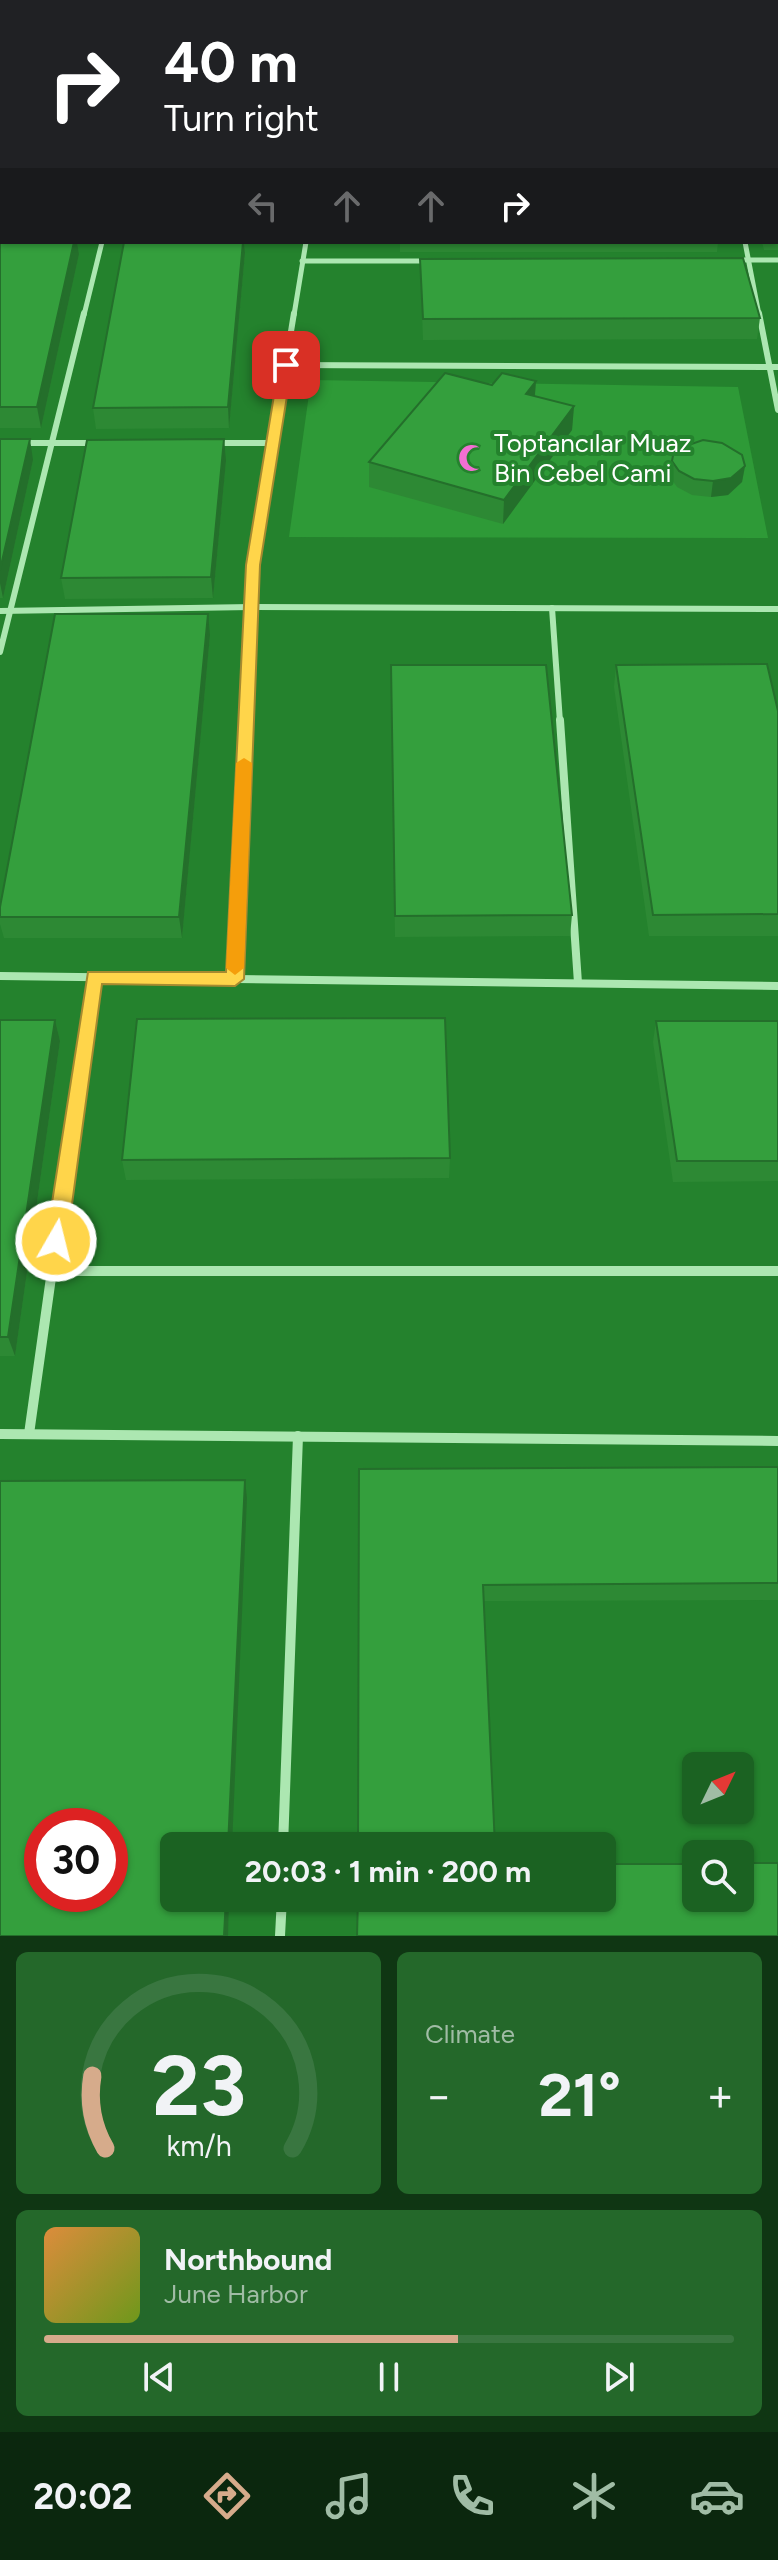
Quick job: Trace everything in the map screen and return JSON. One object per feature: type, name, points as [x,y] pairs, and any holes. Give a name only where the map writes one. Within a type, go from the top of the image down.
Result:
[{"type":"street","points":[[0,652],[4,611],[101,244]]},
{"type":"street","points":[[235,979],[253,565],[306,244]]},
{"type":"street","points":[[746,244],[774,367],[778,410]]},
{"type":"street","points":[[734,260],[778,260]]},
{"type":"street","points":[[302,261],[446,261]]},
{"type":"street","points":[[286,365],[774,367]]},
{"type":"street","points":[[0,443],[99,443]]},
{"type":"street","points":[[210,443],[273,443]]},
{"type":"street","points":[[4,611],[251,607],[778,609]]},
{"type":"street","points":[[552,608],[578,983]]},
{"type":"street","points":[[0,976],[778,986]]},
{"type":"street","points":[[29,1434],[94,977]]},
{"type":"street","points":[[52,1271],[778,1271]]},
{"type":"street","points":[[0,1434],[778,1441]]},
{"type":"street","points":[[284,1832],[298,1436]]},
{"type":"street","points":[[280,1936],[281,1912]]},
{"type":"green space","points":[[311,380],[738,387],[768,538],[289,537]]},
{"type":"building","points":[[0,244],[74,244],[37,407],[0,407]]},
{"type":"building","points":[[124,244],[243,244],[228,407],[93,408]]},
{"type":"building","points":[[743,258],[760,318],[423,319],[420,259]]},
{"type":"building","name":"Toptancılar Muaz Bin Cebel Cami","points":[[445,373],[492,385],[502,373],[536,381],[526,394],[574,406],[504,500],[369,462]]},
{"type":"building","points":[[0,439],[30,439],[0,570]]},
{"type":"building","points":[[224,439],[211,577],[61,578],[87,440]]},
{"type":"building","points":[[703,440],[722,443],[742,455],[745,466],[731,478],[713,481],[694,479],[679,471],[672,461],[674,450]]},
{"type":"building","points":[[55,614],[208,614],[179,917],[0,917]]},
{"type":"building","points":[[767,664],[778,711],[778,914],[653,915],[616,665]]},
{"type":"building","points":[[391,665],[546,665],[572,915],[395,916]]},
{"type":"building","points":[[445,1018],[450,1158],[122,1160],[137,1019]]},
{"type":"building","points":[[0,1020],[55,1020],[8,1337],[0,1337]]},
{"type":"building","points":[[656,1021],[778,1021],[778,1161],[677,1161]]},
{"type":"building","points":[[778,1467],[778,1583],[483,1585],[494,1832],[358,1832],[359,1469]]},
{"type":"building","points":[[245,1480],[229,1832],[160,1832],[160,1912],[225,1912],[224,1936],[0,1936],[0,1481]]},
{"type":"building","points":[[754,1863],[778,1863],[778,1936],[357,1936],[358,1912],[616,1912],[616,1864],[682,1864],[682,1912],[754,1912]]},
{"type":"slow traffic","points":[[235,968],[244,763]]},
{"type":"place","name":"Toptancılar Muaz Bin Cebel Cami","points":[[472,458]]},
{"type":"route","points":[[56,1241],[94,977],[235,979],[253,565],[286,365]]}]
